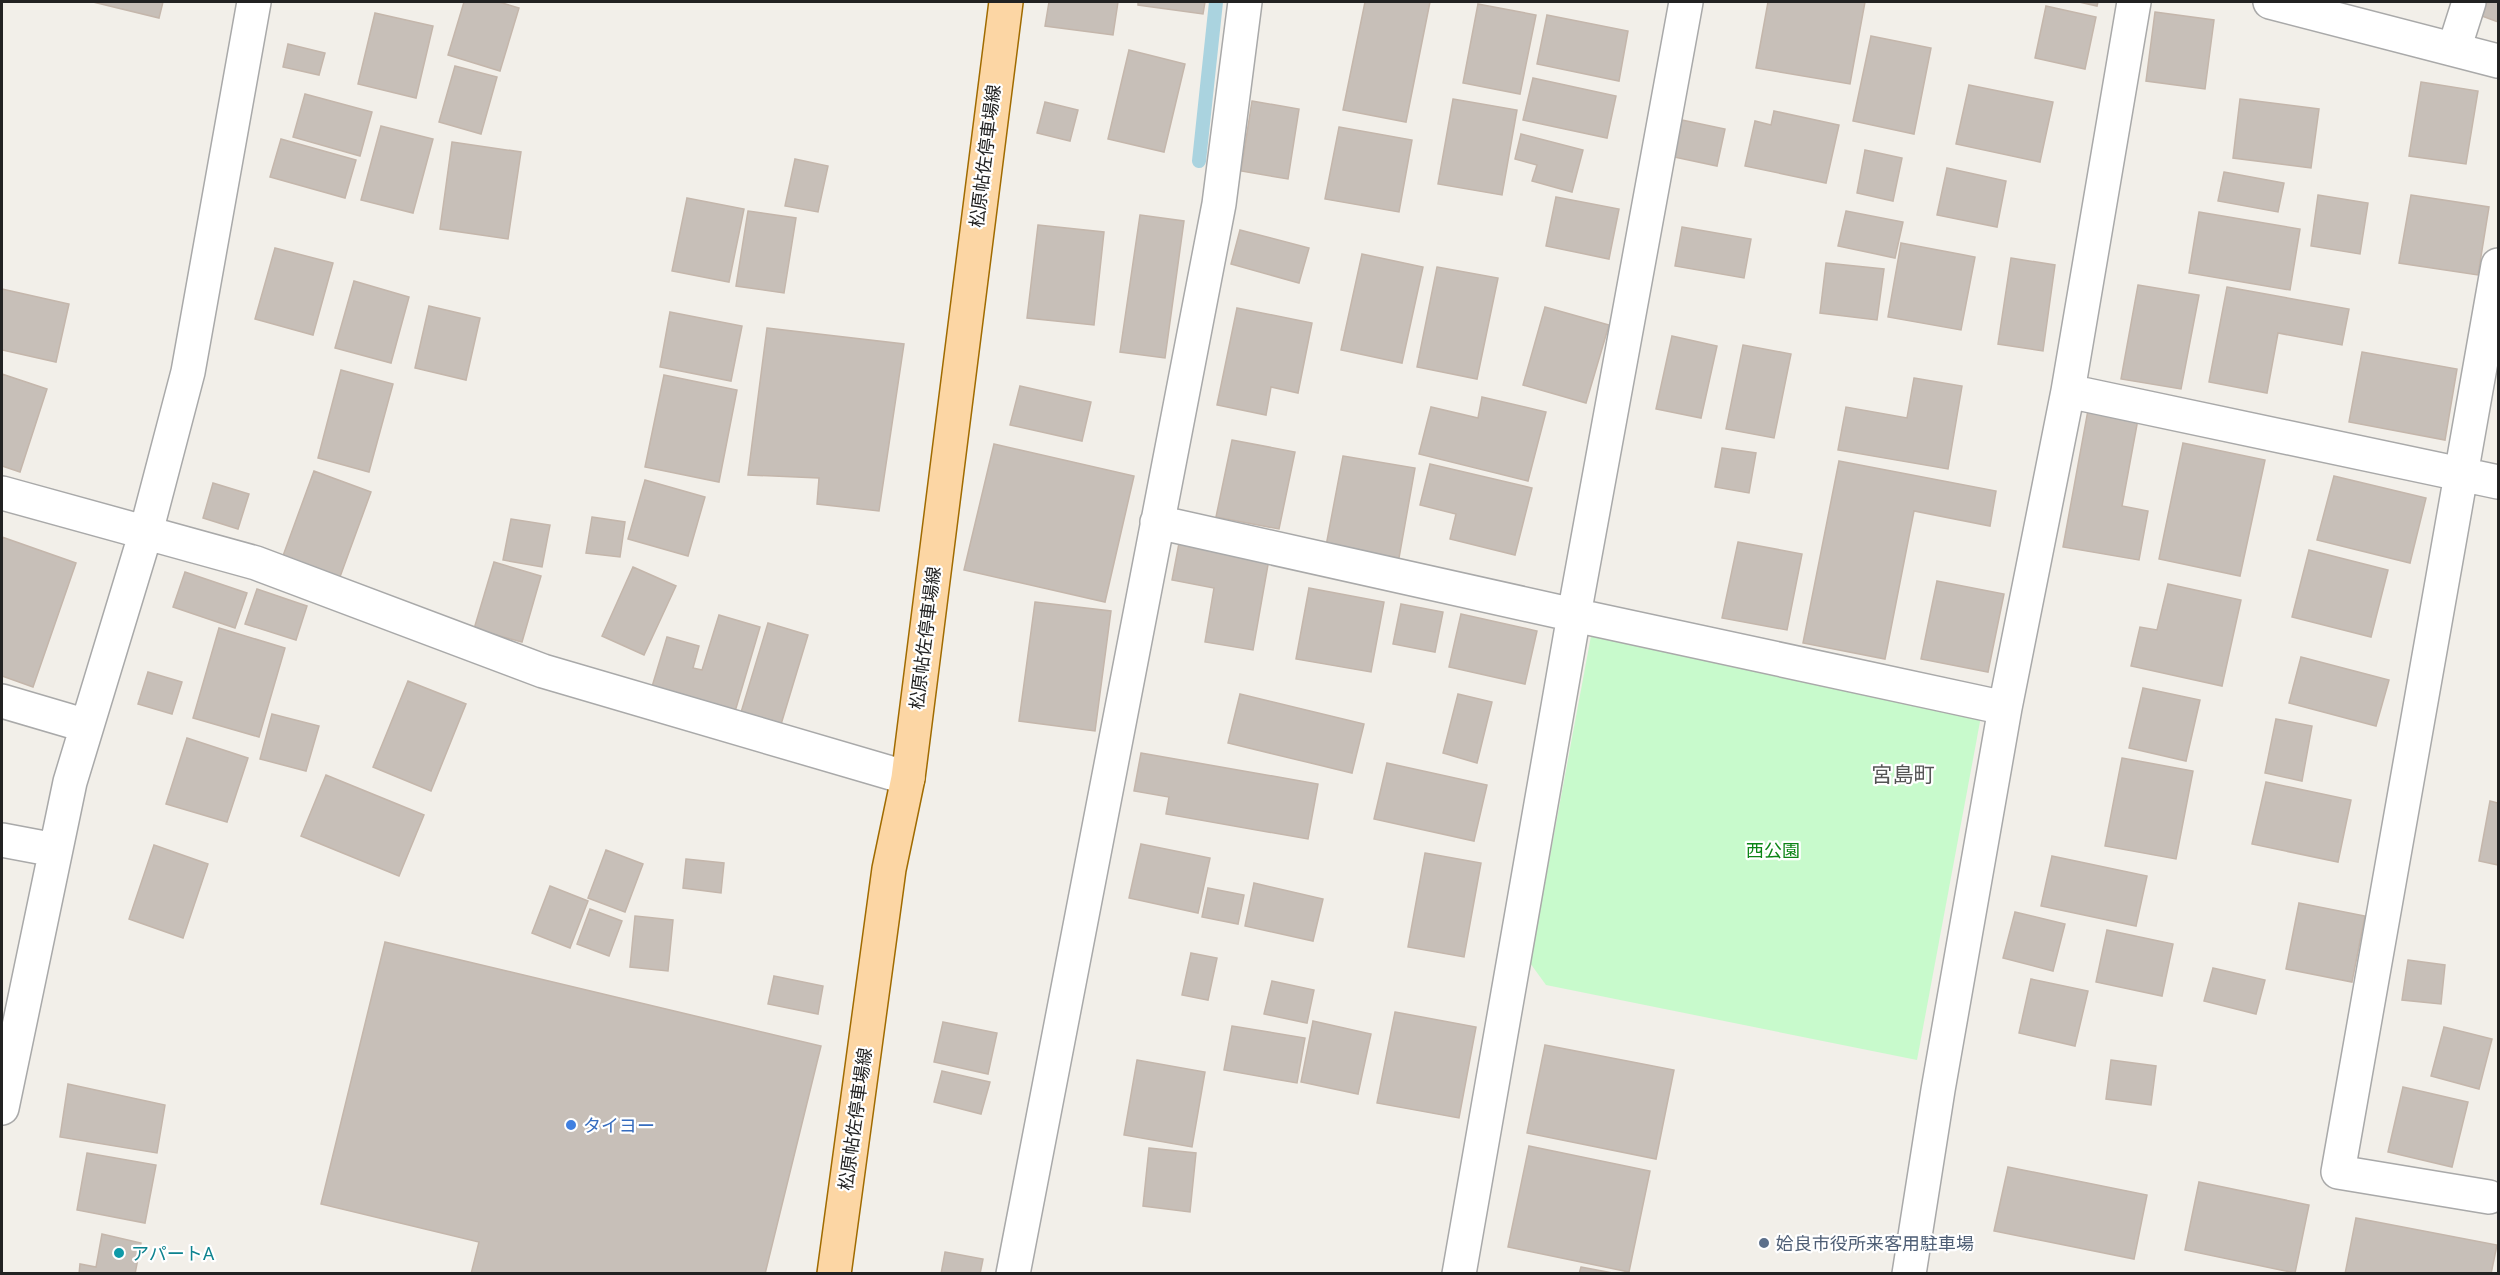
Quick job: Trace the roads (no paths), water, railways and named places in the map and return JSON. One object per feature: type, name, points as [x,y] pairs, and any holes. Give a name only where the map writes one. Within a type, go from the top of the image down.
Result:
[{"type":"main road","name":"松原帖佐停車場線","points":[[834,1274],[889,868],[908,778],[1006,2]]},
{"type":"street","points":[[2,1108],[70,782],[146,532],[188,372],[254,2]]},
{"type":"street","points":[[1013,1274],[1219,204],[1245,2]]},
{"type":"street","points":[[1459,1274],[1574,615],[1686,2]]},
{"type":"street","points":[[1909,1274],[1938,1090],[2005,708],[2068,391],[2134,2]]},
{"type":"street","points":[[2270,2],[2499,61]]},
{"type":"street","points":[[2454,49],[2469,2]]},
{"type":"street","points":[[2489,1197],[2338,1172],[2460,474],[2499,265]]},
{"type":"street","points":[[2068,391],[2499,482]]},
{"type":"street","points":[[2,493],[256,563],[543,671],[908,778]]},
{"type":"street","points":[[1156,522],[2005,708]]},
{"type":"street","points":[[2,701],[87,726]]},
{"type":"street","points":[[2,840],[56,850]]},
{"type":"waterway","points":[[1199,161],[1216,2]]},
{"type":"place","name":"タイヨー","points":[[571,1125]]},
{"type":"place","name":"姶良市役所来客用駐車場","points":[[1764,1243]]},
{"type":"place","name":"アパートA","points":[[119,1253]]},
{"type":"district","name":"宮島町","points":[[1903,775]]},
{"type":"park label","name":"西公園","points":[[1773,850]]}]
